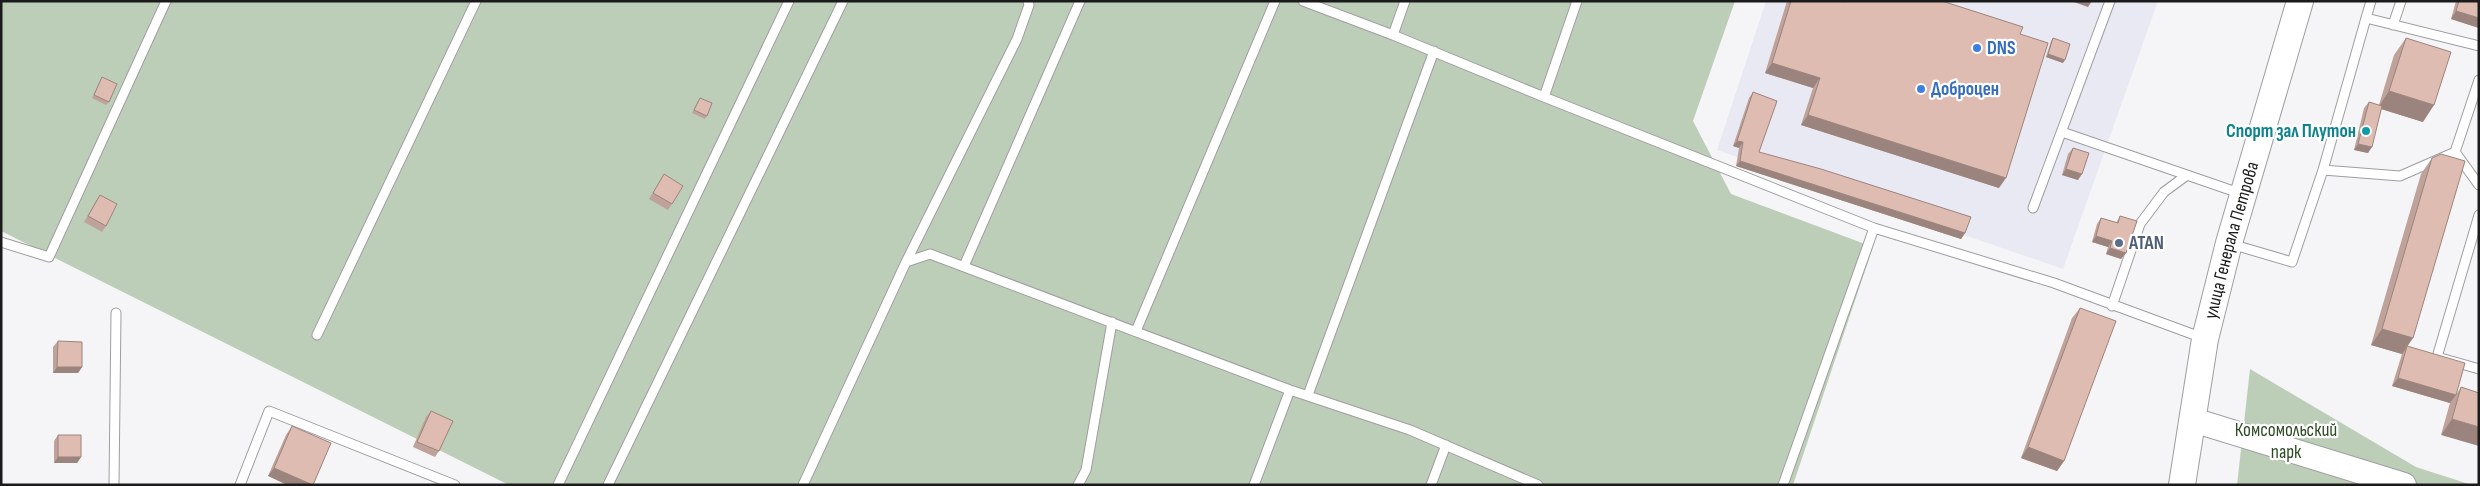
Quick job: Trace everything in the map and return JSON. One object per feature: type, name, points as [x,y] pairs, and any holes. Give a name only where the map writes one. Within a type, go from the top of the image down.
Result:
[{"type":"main road","name":"улица Генерала Петрова","points":[[2182,485],[2205,339],[2242,194],[2300,1]]},
{"type":"main road","points":[[2193,420],[2404,485]]},
{"type":"lane","points":[[1,242],[49,257],[166,1]]},
{"type":"lane","points":[[317,335],[476,1]]},
{"type":"lane","points":[[558,485],[789,1]]},
{"type":"lane","points":[[608,485],[842,1]]},
{"type":"lane","points":[[803,485],[906,262],[1017,39],[1029,5],[1028,1]]},
{"type":"lane","points":[[964,266],[1080,1]]},
{"type":"lane","points":[[1136,331],[1275,1]]},
{"type":"lane","points":[[1303,1],[1434,51],[1544,97],[1874,228],[2054,283],[2205,339]]},
{"type":"lane","points":[[1393,35],[1405,1]]},
{"type":"lane","points":[[1544,97],[1577,1]]},
{"type":"lane","points":[[2033,208],[2110,1]]},
{"type":"lane","points":[[2229,243],[2292,262],[2323,170],[2371,1]]},
{"type":"lane","points":[[2393,25],[2401,1]]},
{"type":"lane","points":[[2366,18],[2479,46]]},
{"type":"lane","points":[[1308,395],[1434,51]]},
{"type":"lane","points":[[2323,170],[2400,176],[2456,152],[2479,80]]},
{"type":"lane","points":[[2062,132],[2242,194]]},
{"type":"lane","points":[[2456,152],[2479,185]]},
{"type":"lane","points":[[2112,306],[2140,224],[2164,192],[2187,176]]},
{"type":"lane","points":[[2479,215],[2437,357],[2479,369]]},
{"type":"lane","points":[[1783,485],[1874,228]]},
{"type":"lane","points":[[906,262],[930,254],[1290,390],[1410,430],[1538,485]]},
{"type":"lane","points":[[114,485],[116,312]]},
{"type":"lane","points":[[1078,485],[1086,470],[1112,322]]},
{"type":"lane","points":[[1254,485],[1290,390]]},
{"type":"lane","points":[[240,485],[269,411],[442,482],[455,485]]},
{"type":"lane","points":[[1431,485],[1446,445]]},
{"type":"shaded area","points":[[1766,1],[2158,1],[2063,269],[1717,150]]},
{"type":"green space","points":[[1,1],[1735,1],[1693,121],[1731,194],[1873,247],[1793,485],[509,485],[1,231]]},
{"type":"green space","name":"Комсомольский парк","points":[[2250,369],[2416,467],[2472,485],[2237,485]]},
{"type":"building","name":"Доброцен","points":[[1791,1],[1942,1],[2023,27],[2020,34],[2048,43],[2006,178],[1808,115],[1820,78],[1772,63]]},
{"type":"building","points":[[2459,1],[2479,1],[2479,18],[2456,11]]},
{"type":"building","points":[[2053,38],[2070,44],[2065,60],[2048,54]]},
{"type":"building","points":[[2406,38],[2451,52],[2434,105],[2389,91]]},
{"type":"building","points":[[102,77],[117,84],[109,102],[94,95]]},
{"type":"building","points":[[1753,92],[1777,101],[1759,152],[1821,169],[1971,217],[1965,233],[1740,161],[1743,142],[1737,141]]},
{"type":"building","points":[[700,98],[712,103],[707,116],[694,110]]},
{"type":"building","name":"Спорт зал Плутон","points":[[2369,102],[2382,106],[2372,147],[2358,144]]},
{"type":"building","points":[[2073,148],[2089,153],[2082,174],[2066,169]]},
{"type":"building","points":[[2441,154],[2465,161],[2413,338],[2382,329],[2432,158]]},
{"type":"building","points":[[664,174],[683,186],[672,204],[653,193]]},
{"type":"building","points":[[100,195],[117,204],[106,226],[88,216]]},
{"type":"building","points":[[2120,216],[2137,221],[2126,253],[2110,248],[2112,241],[2096,236],[2101,218],[2118,223]]},
{"type":"building","points":[[2080,308],[2116,321],[2064,461],[2028,447]]},
{"type":"building","points":[[58,341],[82,342],[82,367],[57,367]]},
{"type":"building","points":[[2407,346],[2465,363],[2456,395],[2398,378]]},
{"type":"building","points":[[2461,387],[2479,393],[2479,427],[2452,419]]},
{"type":"building","points":[[431,411],[453,421],[439,451],[417,442]]},
{"type":"building","points":[[292,426],[331,443],[313,485],[274,468]]},
{"type":"building","points":[[58,435],[81,435],[81,457],[58,457]]},
{"type":"place","name":"DNS","points":[[1977,48]]},
{"type":"place","name":"Доброцен","points":[[1921,89]]},
{"type":"place","name":"Спорт зал Плутон","points":[[2366,131]]},
{"type":"place","name":"ATAN","points":[[2119,243]]}]
